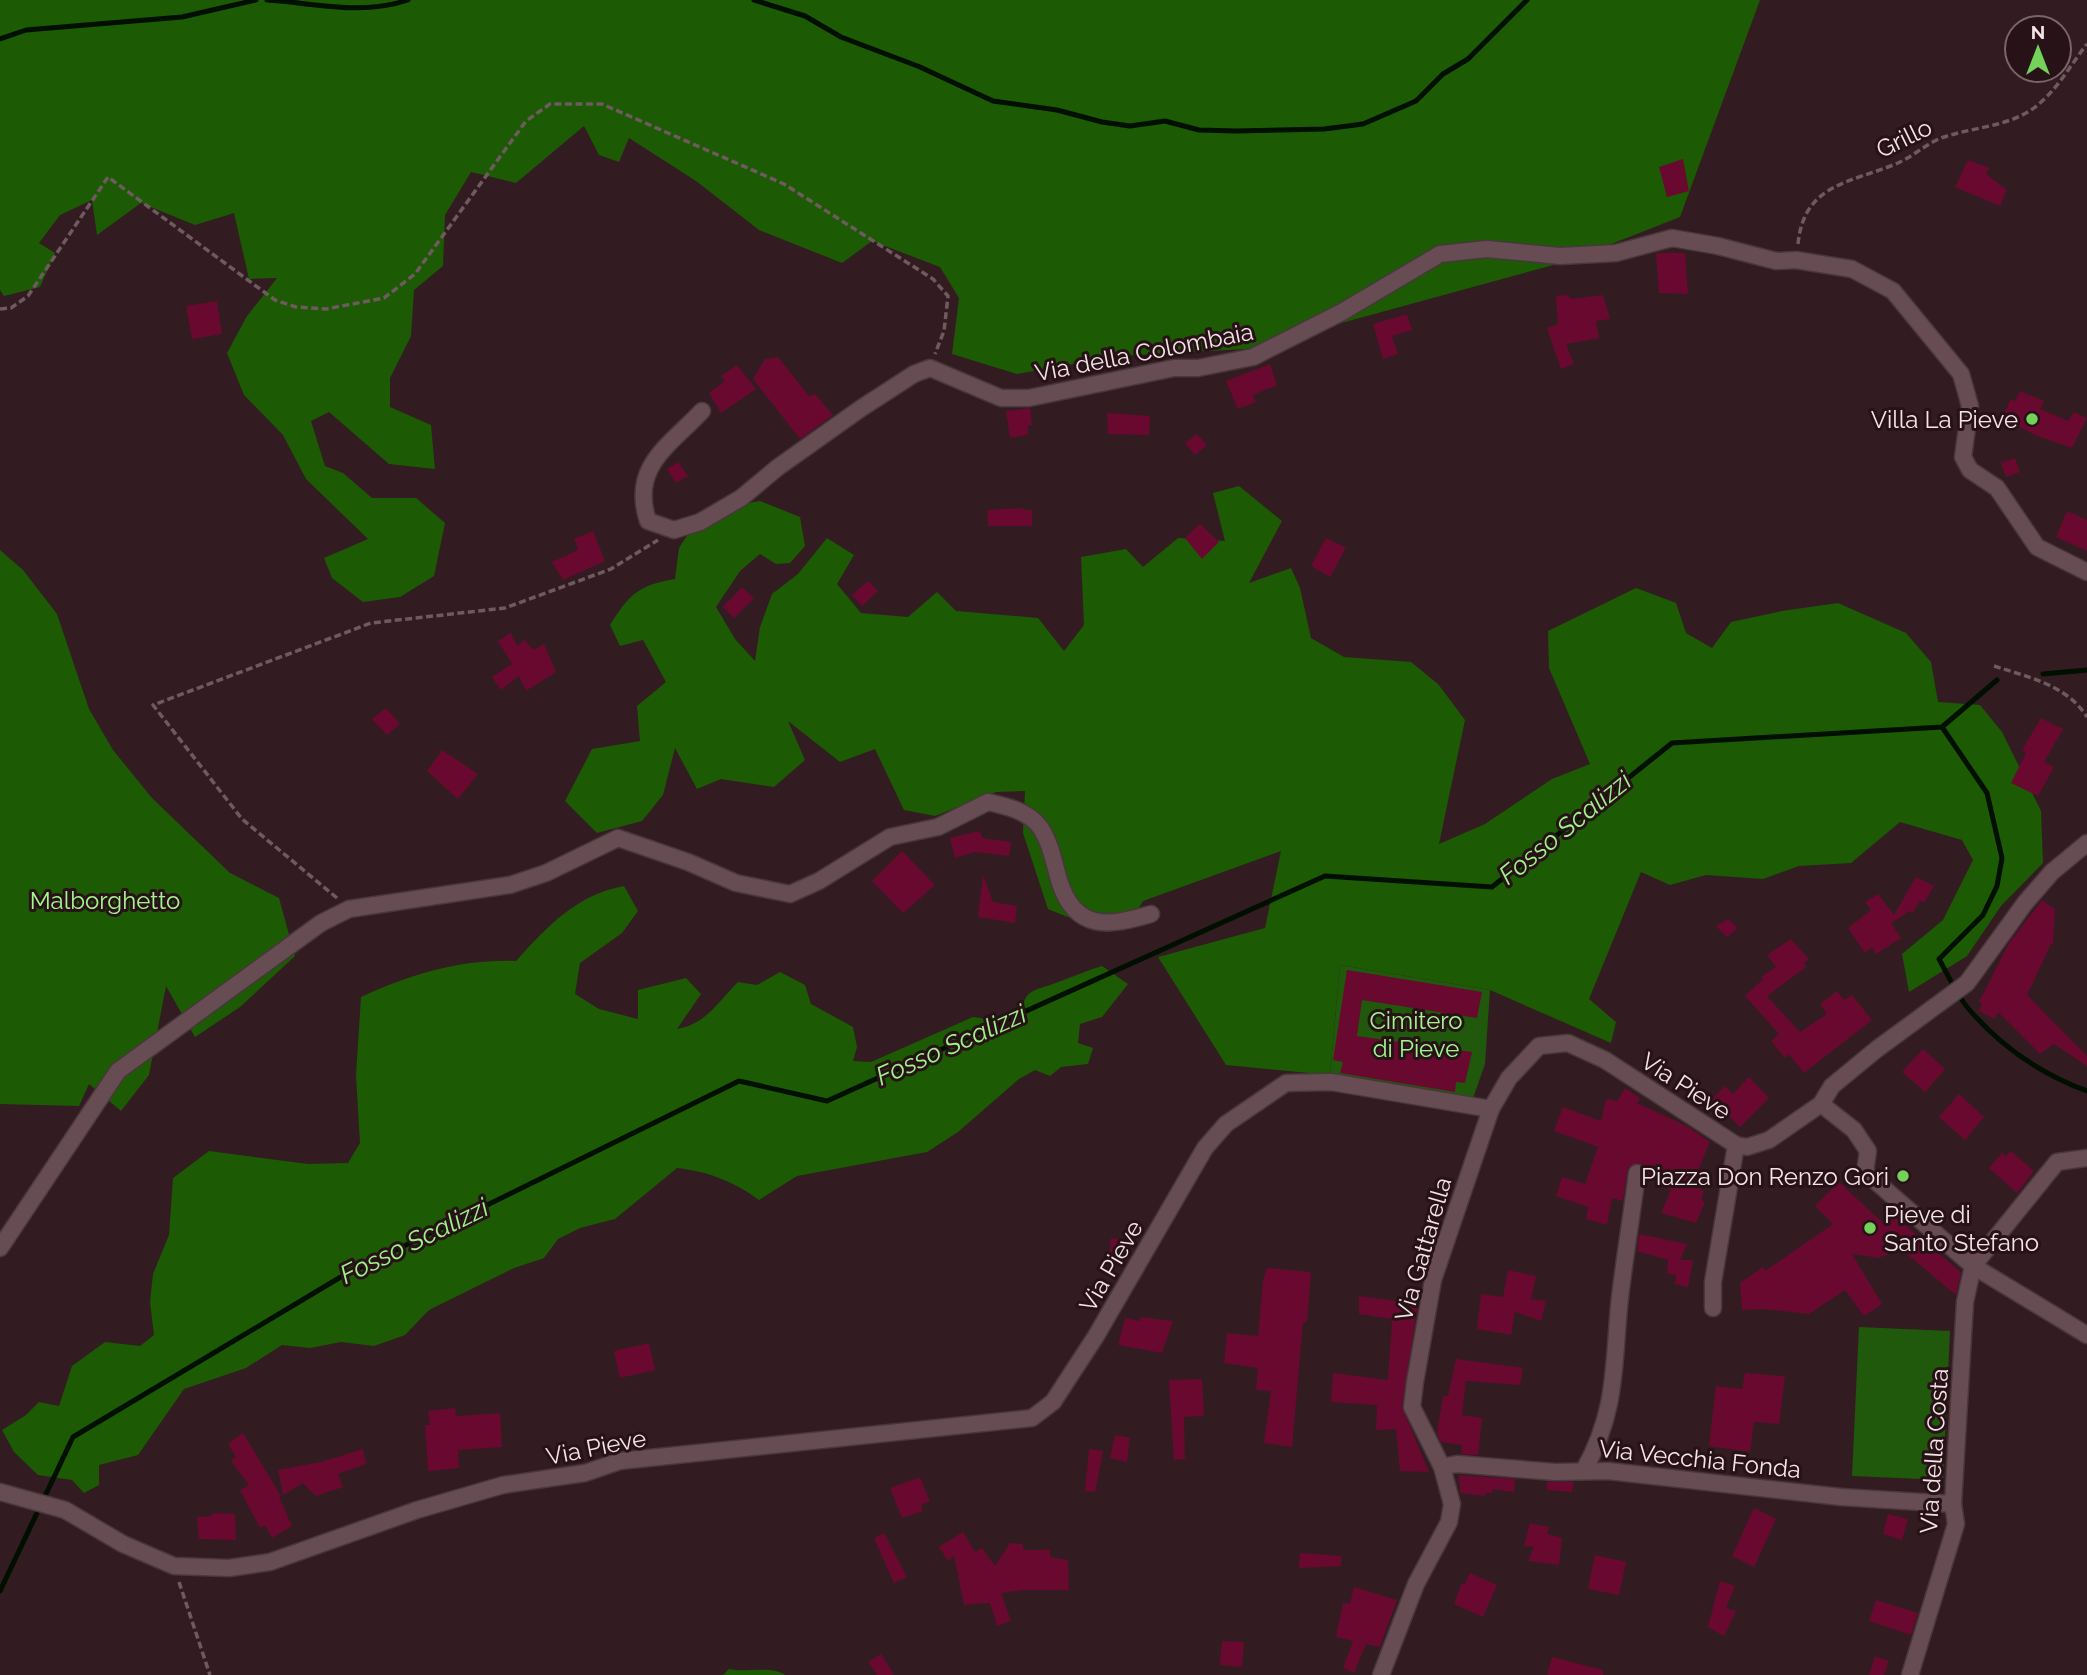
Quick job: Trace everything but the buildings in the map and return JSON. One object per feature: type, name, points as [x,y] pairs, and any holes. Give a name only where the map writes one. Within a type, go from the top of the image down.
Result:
[{"type":"street","name":"Via della Colombaia","points":[[930,368],[1001,398],[1029,398],[1174,368],[1198,368],[1254,357],[1342,312],[1440,254],[1487,249],[1560,256],[1616,253],[1672,238],[1718,246],[1776,261],[1796,260],[1852,269],[1893,291],[1961,374],[1970,406],[1964,457],[1970,470],[1997,488],[2037,547],[2087,572]]},
{"type":"street","points":[[702,411],[647,469],[641,500],[648,521],[674,530],[700,522],[741,498],[777,468],[860,409],[914,374],[930,368]]},
{"type":"street","points":[[0,1248],[118,1071],[273,956],[349,908],[510,885],[546,873],[618,838],[688,862],[736,883],[790,894],[819,881],[890,837],[938,827],[988,802],[1015,808],[1039,826],[1054,857],[1061,885],[1075,912],[1094,923],[1126,921],[1151,914]]},
{"type":"street","name":"Via Pieve","points":[[6,1493],[65,1510],[123,1544],[174,1566],[229,1568],[270,1562],[417,1510],[491,1488],[585,1472],[620,1461],[1032,1418],[1054,1402],[1096,1336],[1205,1149],[1226,1124],[1286,1083],[1331,1082],[1491,1109],[1509,1078],[1539,1046],[1568,1043],[1605,1060],[1736,1144],[1747,1147],[1769,1140],[1821,1104],[1832,1086],[1966,983],[2052,872],[2087,843]]},
{"type":"street","points":[[1821,1104],[1854,1130],[1868,1151],[1865,1172],[1911,1216],[1973,1266],[2087,1335]]},
{"type":"street","name":"Via Gattarella","points":[[1381,1675],[1416,1584],[1449,1522],[1452,1504],[1443,1467],[1412,1407],[1433,1280],[1491,1109]]},
{"type":"street","points":[[1713,1308],[1713,1282],[1736,1144]]},
{"type":"street","points":[[1973,1266],[2057,1162],[2087,1158]]},
{"type":"street","points":[[1584,1470],[1601,1440],[1610,1405],[1617,1359],[1625,1257],[1637,1173]]},
{"type":"street","name":"Via della Costa","points":[[1910,1675],[1956,1524],[1953,1504],[1965,1302],[1973,1266]]},
{"type":"street","name":"Via Vecchia Fonda","points":[[1443,1467],[1457,1464],[1555,1472],[1584,1470],[1841,1497],[1953,1504]]},
{"type":"path","name":"Grillo","points":[[1796,260],[1799,229],[1805,212],[1819,196],[1836,185],[1900,162],[1943,137],[2003,124],[2040,104],[2087,44]]},
{"type":"path","points":[[0,309],[11,308],[28,296],[108,177],[275,300],[296,307],[326,309],[384,298],[415,274],[526,121],[550,104],[602,104],[785,184],[933,279],[948,296],[944,331],[930,368]]},
{"type":"path","points":[[349,908],[242,819],[153,705],[371,623],[505,608],[611,569],[674,530]]},
{"type":"path","points":[[1994,666],[2045,682],[2079,703],[2087,716]]},
{"type":"path","points":[[174,1566],[210,1675]]},
{"type":"green space","points":[[0,0],[1760,0],[1680,217],[1568,261],[1246,349],[1118,356],[1017,374],[952,354],[959,298],[940,267],[872,241],[842,263],[759,230],[696,181],[629,138],[619,162],[599,155],[584,126],[516,183],[471,172],[445,215],[443,266],[414,290],[411,336],[390,378],[390,407],[431,425],[435,469],[389,464],[329,412],[311,421],[325,466],[343,473],[372,498],[416,498],[445,523],[434,576],[400,597],[363,602],[332,578],[324,558],[368,539],[306,479],[283,435],[244,395],[227,353],[247,316],[277,278],[249,279],[234,213],[195,225],[141,203],[97,235],[92,200],[60,215],[39,243],[55,253],[40,287],[4,296],[0,290]]},
{"type":"green space","points":[[1239,486],[1282,521],[1249,583],[1291,568],[1300,588],[1311,638],[1344,657],[1411,662],[1438,684],[1465,720],[1439,844],[1485,824],[1552,779],[1590,764],[1549,668],[1548,631],[1636,588],[1676,603],[1686,633],[1712,648],[1731,622],[1838,603],[1906,633],[1931,662],[1938,702],[1980,705],[2002,732],[2041,811],[2043,863],[2001,906],[1967,956],[1909,992],[1902,954],[1943,920],[1973,860],[1962,840],[1900,822],[1851,863],[1799,866],[1763,879],[1706,875],[1670,885],[1641,872],[1589,999],[1616,1022],[1611,1043],[1490,990],[1340,965],[1330,1075],[1226,1065],[1158,957],[1265,928],[1281,851],[1143,901],[1129,924],[1087,925],[1048,909],[1023,833],[1025,791],[996,792],[935,816],[904,810],[875,749],[840,762],[788,721],[805,760],[774,787],[721,779],[697,789],[675,748],[663,795],[642,821],[597,833],[565,801],[592,749],[640,741],[637,706],[666,682],[643,640],[620,646],[610,625],[629,599],[643,588],[675,579],[679,548],[703,511],[760,501],[800,517],[805,546],[790,563],[776,564],[760,554],[740,571],[716,607],[735,639],[755,661],[760,627],[772,594],[798,574],[827,538],[854,555],[837,584],[861,613],[908,617],[937,592],[956,611],[1038,618],[1064,651],[1084,625],[1081,557],[1126,549],[1143,567],[1178,538],[1225,541],[1213,493]]},
{"type":"green space","name":"Malborghetto","points":[[0,550],[23,570],[57,614],[89,709],[113,750],[152,798],[230,873],[279,898],[295,956],[240,1007],[195,1037],[166,986],[149,1075],[121,1111],[89,1084],[79,1106],[0,1104]]},
{"type":"green space","points":[[624,886],[638,911],[622,933],[580,963],[575,994],[599,1009],[638,1019],[638,990],[686,978],[701,994],[677,1029],[704,1017],[738,982],[757,985],[780,972],[805,985],[811,1004],[853,1027],[857,1047],[853,1061],[871,1062],[973,1017],[987,1019],[1006,1030],[1021,1022],[1024,1002],[1031,992],[1102,966],[1128,984],[1102,1017],[1080,1024],[1078,1043],[1093,1048],[1088,1064],[1061,1067],[1050,1076],[1035,1070],[1019,1079],[958,1132],[927,1152],[797,1176],[759,1200],[720,1178],[677,1168],[615,1219],[580,1228],[558,1239],[544,1258],[514,1268],[429,1310],[405,1335],[374,1346],[341,1342],[310,1348],[282,1345],[246,1368],[184,1389],[138,1455],[99,1465],[99,1485],[84,1493],[72,1480],[38,1475],[14,1452],[2,1430],[26,1415],[39,1402],[59,1406],[72,1366],[105,1342],[140,1346],[154,1335],[150,1302],[153,1274],[169,1235],[173,1178],[209,1151],[308,1164],[348,1163],[360,1143],[356,1075],[361,997],[399,981],[456,965],[516,961],[552,924],[577,904],[607,890]]},
{"type":"green space","name":"Cimitero di Pieve","points":[[1340,965],[1490,990],[1485,1064],[1472,1101],[1330,1075]]},
{"type":"green space","points":[[1859,1327],[1950,1331],[1943,1480],[1852,1476]]},
{"type":"green space","points":[[729,1669],[773,1670],[785,1675],[723,1675]]},
{"type":"waterway","points":[[0,39],[26,30],[182,17],[256,0]]},
{"type":"waterway","points":[[267,0],[355,8],[390,5],[408,0]]},
{"type":"waterway","points":[[754,0],[805,16],[841,37],[920,67],[993,101],[1057,110],[1130,126],[1165,121],[1199,130],[1235,131],[1324,129],[1363,124],[1416,101],[1443,74],[1468,59],[1527,0]]},
{"type":"waterway","name":"Fosso Scalizzi","points":[[2043,674],[2087,670]]},
{"type":"waterway","name":"Fosso Scalizzi","points":[[0,1591],[73,1437],[339,1278],[739,1081],[827,1101],[1325,876],[1492,887],[1672,743],[1942,727],[1997,680]]},
{"type":"waterway","points":[[1942,727],[1987,793],[2002,858],[1997,886],[1983,915],[1939,959],[1963,1002],[1993,1034],[2037,1067],[2087,1091]]},
{"type":"place","name":"Villa La Pieve","points":[[2032,419]]},
{"type":"place","name":"Piazza Don Renzo Gori","points":[[1903,1176]]},
{"type":"place","name":"Pieve di Santo Stefano","points":[[1870,1228]]}]
